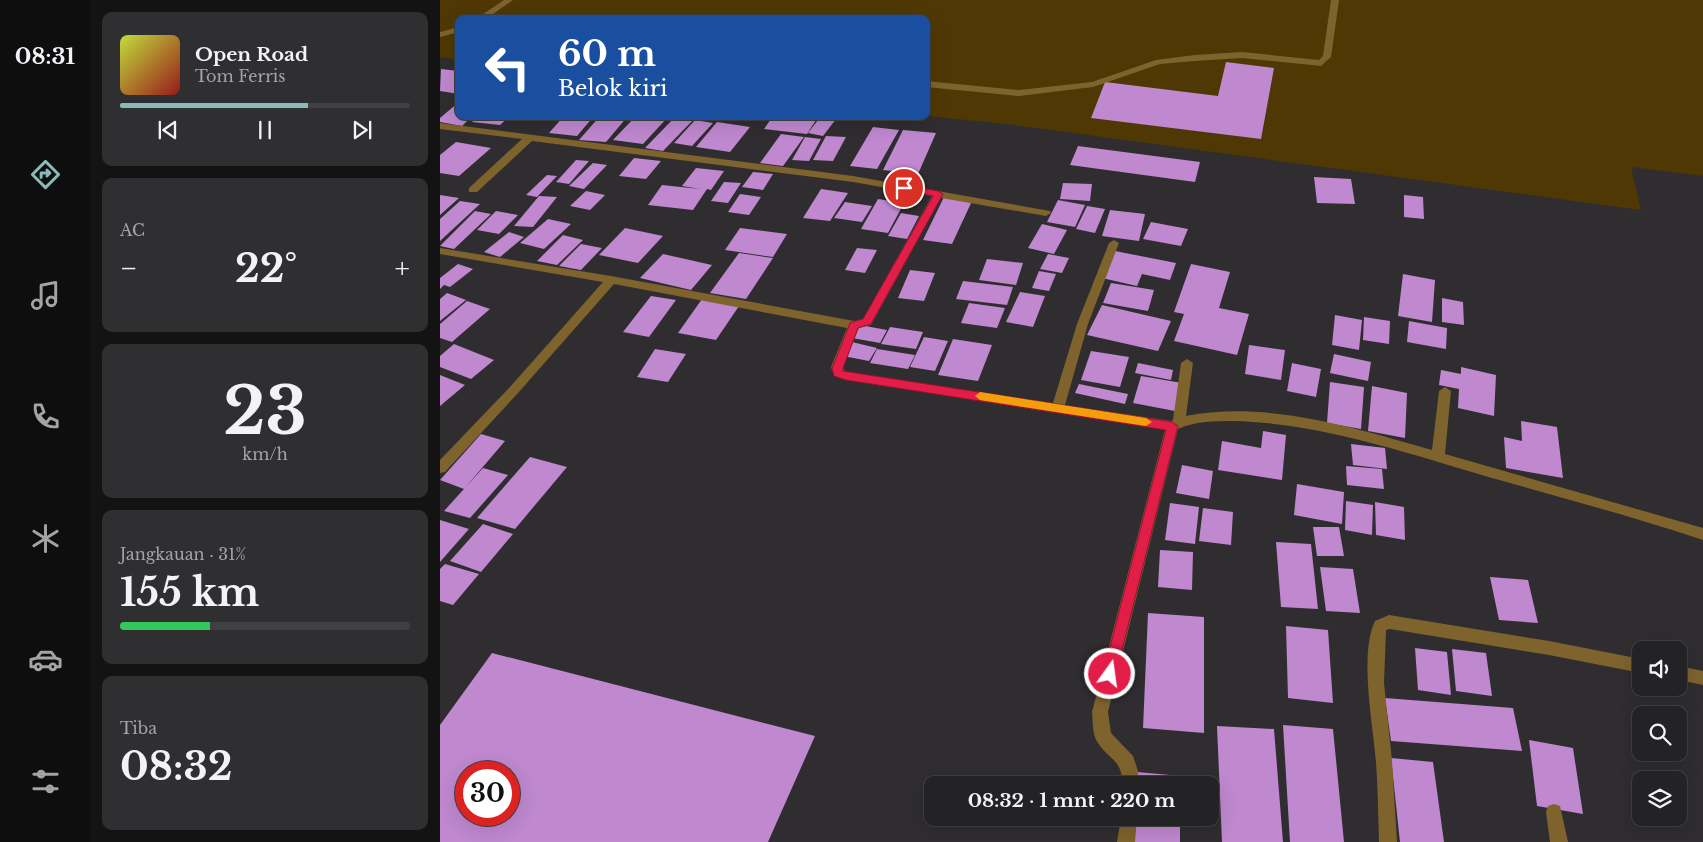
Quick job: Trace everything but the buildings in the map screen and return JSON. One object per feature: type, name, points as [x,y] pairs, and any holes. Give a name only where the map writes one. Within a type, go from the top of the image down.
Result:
[{"type":"street","points":[[486,15],[509,0]]},
{"type":"street","points":[[930,84],[1019,93],[1093,84],[1160,62],[1195,58],[1242,56],[1321,63],[1327,57],[1335,0]]},
{"type":"street","points":[[440,35],[455,30]]},
{"type":"street","points":[[440,126],[853,178],[1046,213]]},
{"type":"street","points":[[473,190],[529,138]]},
{"type":"street","points":[[440,251],[611,280],[854,326],[867,322],[938,194]]},
{"type":"street","points":[[1058,408],[1076,340],[1097,280],[1114,243]]},
{"type":"street","points":[[440,468],[514,390],[611,280]]},
{"type":"street","points":[[854,326],[837,368],[838,373],[846,376],[1176,424],[1202,417],[1312,424],[1647,515],[1703,534]]},
{"type":"street","points":[[1130,776],[1127,762],[1103,737],[1100,712],[1176,424],[1187,363]]},
{"type":"street","points":[[1438,457],[1445,391]]},
{"type":"street","points":[[1388,842],[1384,761],[1376,683],[1377,634],[1380,626],[1389,622],[1549,648],[1632,664]]},
{"type":"street","points":[[1687,675],[1703,678]]},
{"type":"street","points":[[1554,812],[1559,842]]},
{"type":"street","points":[[1126,842],[1128,826]]},
{"type":"shaded area","points":[[440,0],[1703,0],[1703,176],[1631,167],[1641,210],[1007,124],[930,116],[930,15],[455,15],[455,59],[440,57]]},
{"type":"slow traffic","points":[[980,396],[1146,422]]},
{"type":"route","points":[[904,188],[938,194],[867,322],[854,326],[837,368],[838,373],[846,376],[1172,426],[1110,674]]}]
